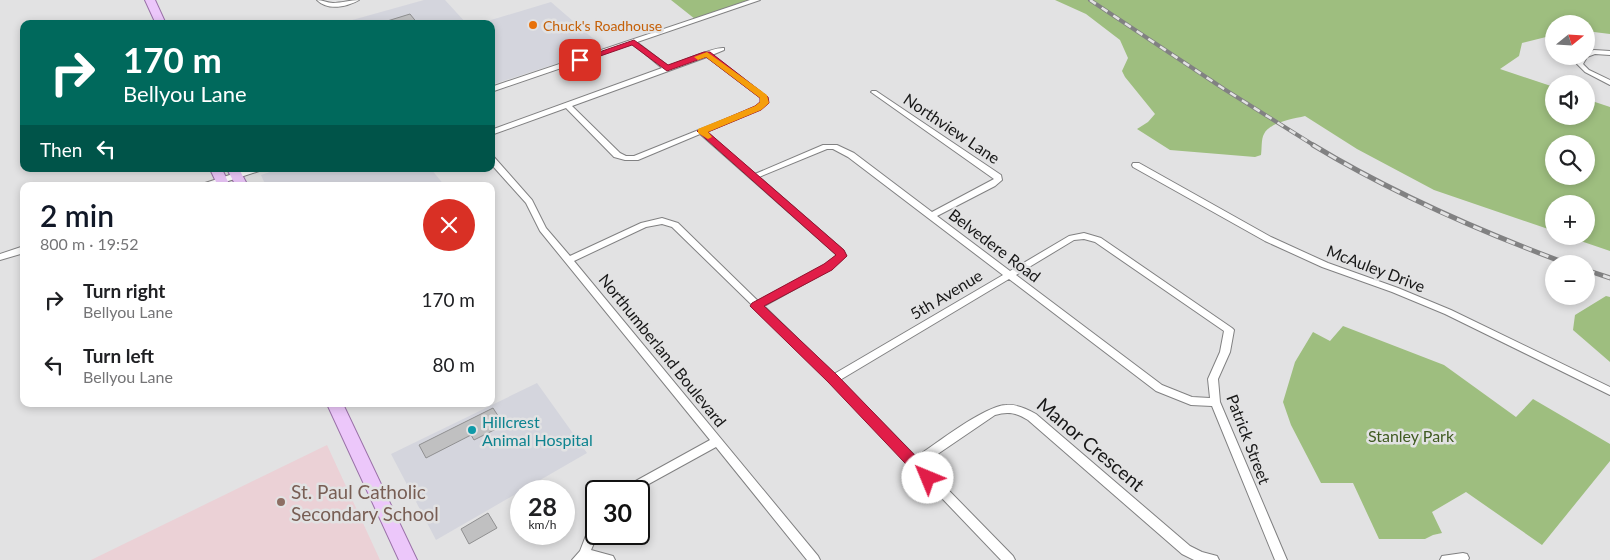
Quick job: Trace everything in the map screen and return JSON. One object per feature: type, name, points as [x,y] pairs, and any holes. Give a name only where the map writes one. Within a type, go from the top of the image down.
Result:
[{"type":"main road","points":[[150,0],[159,20]]},
{"type":"main road","points":[[336,407],[408,560]]},
{"type":"street","points":[[320,0],[325,4],[334,5],[356,0]]},
{"type":"street","points":[[495,89],[758,0]]},
{"type":"street","points":[[634,42],[667,69]]},
{"type":"street","points":[[495,131],[722,49]]},
{"type":"street","points":[[1595,52],[1610,53]]},
{"type":"street","points":[[567,105],[618,155],[625,158],[635,158],[758,108],[764,103],[764,97],[707,54]]},
{"type":"street","points":[[1581,65],[1594,75],[1610,83]]},
{"type":"street","name":"Northview Lane","points":[[874,92],[998,177],[998,180],[992,184],[932,216]]},
{"type":"street","points":[[702,131],[840,252],[842,256],[828,267],[756,306]]},
{"type":"street","name":"Belvedere Road","points":[[753,177],[826,147],[834,147],[850,155],[1159,388],[1191,401],[1215,402]]},
{"type":"street","name":"Northumberland Boulevard","points":[[495,163],[529,202],[542,229],[814,560]]},
{"type":"street","name":"McAuley Drive","points":[[1136,165],[1268,239],[1325,265],[1395,290],[1448,312],[1610,391]]},
{"type":"street","points":[[225,182],[249,172]]},
{"type":"street","points":[[568,260],[644,225],[662,221],[670,222],[832,379],[1009,560]]},
{"type":"street","name":"Patrick Street","points":[[1075,237],[1084,236],[1098,240],[1229,330],[1225,352],[1213,379],[1215,402],[1281,560]]},
{"type":"street","name":"5th Avenue","points":[[832,379],[1075,237]]},
{"type":"street","points":[[0,257],[20,250]]},
{"type":"street","name":"Manor Crescent","points":[[914,464],[992,412],[1006,407],[1018,408],[1032,417],[1186,550],[1200,557],[1213,560]]},
{"type":"street","points":[[647,480],[716,442]]},
{"type":"street","points":[[586,545],[581,557],[609,560]]},
{"type":"street","points":[[1446,560],[1463,558]]},
{"type":"shaded area","points":[[424,0],[445,0],[463,20],[352,20]]},
{"type":"shaded area","points":[[551,2],[604,48],[495,84],[495,20],[491,20]]},
{"type":"shaded area","points":[[270,172],[433,172],[442,182],[264,182],[261,175]]},
{"type":"shaded area","points":[[537,383],[587,453],[540,480],[510,480],[510,497],[436,540],[391,454],[488,407],[495,407],[495,403]]},
{"type":"shaded area","name":"St. Paul Catholic Secondary School","points":[[327,445],[380,560],[91,560]]},
{"type":"green space","points":[[671,0],[752,0],[695,19]]},
{"type":"green space","points":[[1055,0],[1610,0],[1610,34],[1595,32],[1595,15],[1545,15],[1545,37],[1522,43],[1519,56],[1500,69],[1545,84],[1545,125],[1595,125],[1595,102],[1610,107],[1610,251],[1592,245],[1595,245],[1595,195],[1545,195],[1545,228],[1434,190],[1357,149],[1305,116],[1282,122],[1267,130],[1262,139],[1261,155],[1255,157],[1170,150],[1137,129],[1148,122],[1155,114],[1122,71],[1128,58],[1120,40],[1086,14]]},
{"type":"green space","points":[[1606,296],[1610,297],[1610,362],[1573,330],[1575,315],[1591,305],[1595,305],[1595,303]]},
{"type":"green space","name":"Stanley Park","points":[[1343,326],[1444,365],[1516,417],[1533,399],[1610,444],[1610,461],[1542,545],[1466,492],[1432,512],[1442,533],[1425,539],[1379,539],[1353,483],[1321,483],[1291,425],[1283,402],[1295,362],[1313,332],[1330,341]]},
{"type":"building","points":[[410,14],[415,20],[390,20]]},
{"type":"building","name":"Hillcrest Animal Hospital","points":[[493,408],[504,425],[474,440],[471,435],[426,458],[419,445]]},
{"type":"building","points":[[488,513],[497,528],[469,544],[461,529]]},
{"type":"railway","points":[[1090,0],[1224,89],[1315,146]]},
{"type":"railway","points":[[1313,145],[1374,180],[1470,225],[1545,255]]},
{"type":"railway","points":[[1595,273],[1610,278]]},
{"type":"slow traffic","points":[[698,57],[707,54],[764,97],[764,103],[758,108],[702,131],[708,137]]},
{"type":"place","name":"Chuck's Roadhouse","points":[[533,25]]},
{"type":"place","name":"Hillcrest Animal Hospital","points":[[472,430]]},
{"type":"place","name":"St. Paul Catholic Secondary School","points":[[281,502]]},
{"type":"route","points":[[580,60],[634,42],[667,69],[707,54],[764,97],[764,103],[758,108],[702,131],[840,252],[842,256],[828,267],[756,306],[794,340],[928,478]]}]
